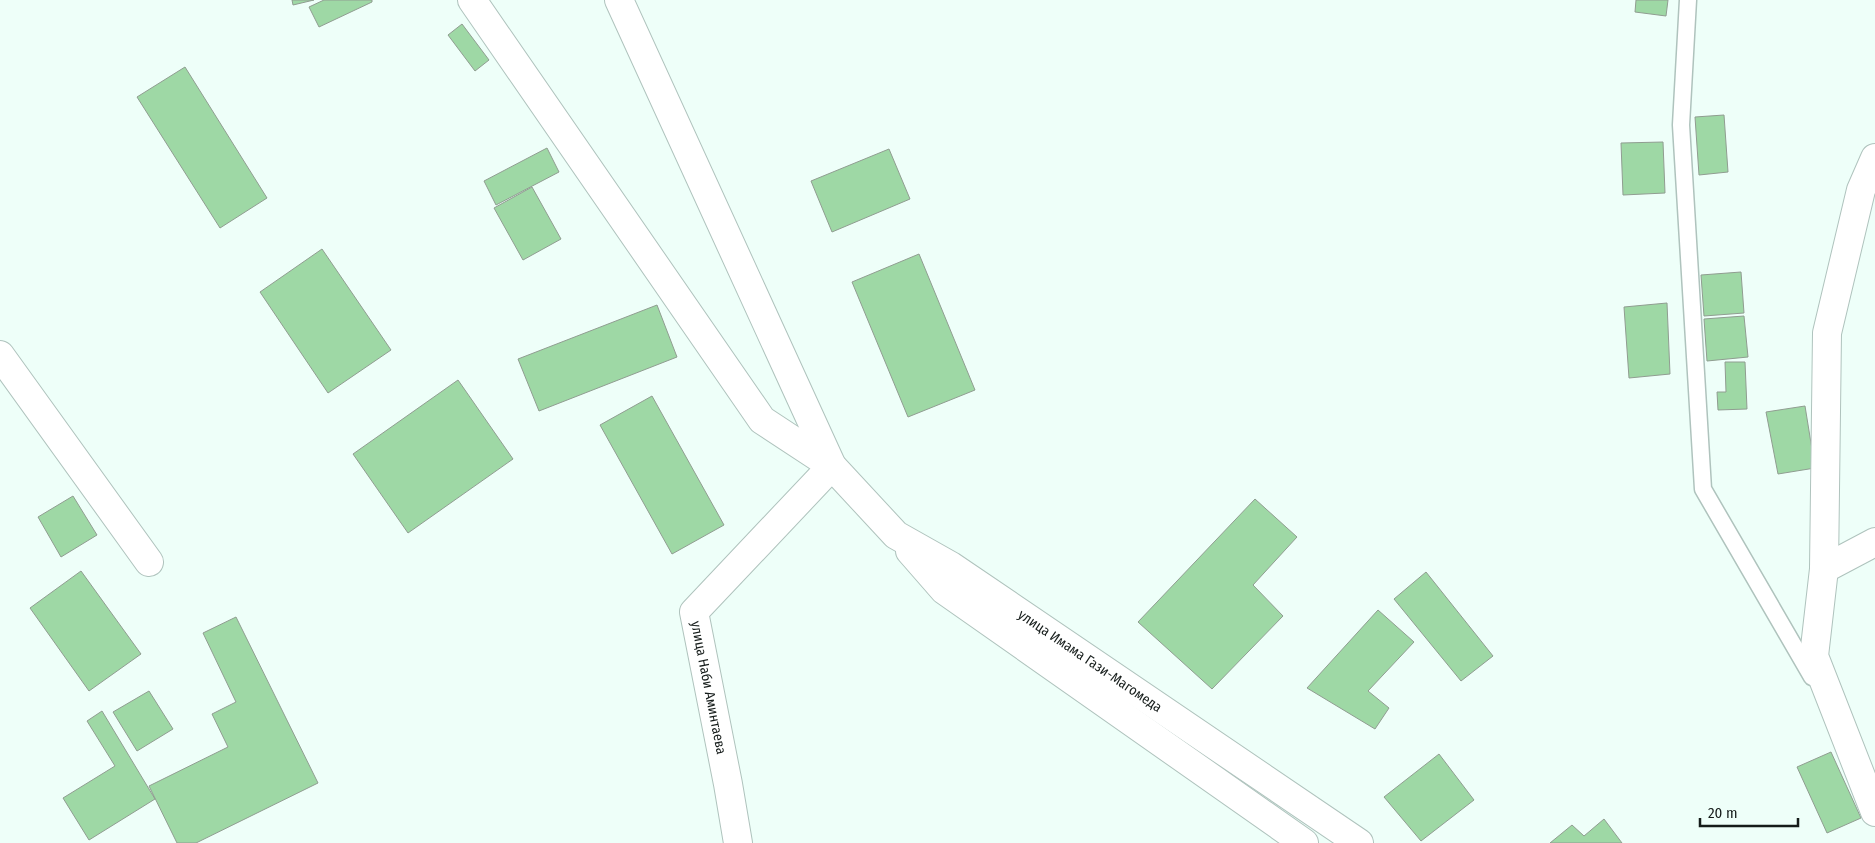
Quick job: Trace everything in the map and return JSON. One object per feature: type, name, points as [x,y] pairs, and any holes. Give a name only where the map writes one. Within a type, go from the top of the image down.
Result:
[{"type":"street","points":[[472,0],[762,420],[832,466]]},
{"type":"street","points":[[619,0],[832,466]]},
{"type":"street","points":[[1875,158],[1861,190],[1827,333],[1824,569],[1814,656],[1875,812]]},
{"type":"street","points":[[0,355],[149,562]]},
{"type":"street","name":"улица Имама Гази-Магомеда","points":[[832,466],[896,535],[951,566],[1359,843]]},
{"type":"street","name":"улица Наби Аминтаева","points":[[738,843],[694,612],[832,466]]},
{"type":"street","points":[[896,535],[944,590],[1304,843]]},
{"type":"street","points":[[1824,569],[1875,542]]},
{"type":"lane","points":[[1688,0],[1681,125],[1702,489],[1843,731]]},
{"type":"building","points":[[292,0],[314,0],[293,5]]},
{"type":"building","points":[[324,0],[372,0],[372,2],[319,27],[309,7]]},
{"type":"building","points":[[1636,0],[1668,0],[1666,16],[1635,12]]},
{"type":"building","points":[[462,24],[489,60],[475,71],[448,35]]},
{"type":"building","points":[[185,67],[267,198],[220,228],[137,97]]},
{"type":"building","points":[[1724,115],[1728,172],[1699,175],[1695,117]]},
{"type":"building","points":[[1663,142],[1665,193],[1623,195],[1621,143]]},
{"type":"building","points":[[547,148],[559,172],[496,205],[484,181]]},
{"type":"building","points":[[889,149],[910,199],[832,232],[811,181]]},
{"type":"building","points":[[532,187],[561,239],[523,260],[494,208]]},
{"type":"building","points":[[322,249],[391,350],[328,393],[260,292]]},
{"type":"building","points":[[919,254],[975,390],[908,417],[852,282]]},
{"type":"building","points":[[1741,272],[1744,313],[1704,316],[1701,275]]},
{"type":"building","points":[[1667,303],[1670,374],[1629,378],[1624,307]]},
{"type":"building","points":[[657,305],[677,357],[539,411],[518,359]]},
{"type":"building","points":[[1744,316],[1748,357],[1707,361],[1704,319]]},
{"type":"building","points":[[1725,362],[1745,362],[1747,409],[1718,410],[1717,392],[1726,392]]},
{"type":"building","points":[[458,380],[513,459],[408,533],[353,454]]},
{"type":"building","points":[[652,396],[724,525],[672,554],[600,425]]},
{"type":"building","points":[[1805,406],[1815,468],[1778,474],[1766,412]]},
{"type":"building","points":[[73,496],[97,535],[61,557],[38,517]]},
{"type":"building","points":[[1255,499],[1297,537],[1253,585],[1283,616],[1212,689],[1138,622]]},
{"type":"building","points":[[81,571],[141,654],[89,691],[30,608]]},
{"type":"building","points":[[1426,572],[1493,656],[1461,681],[1394,599]]},
{"type":"building","points":[[1378,610],[1414,642],[1368,691],[1389,708],[1375,729],[1307,688]]},
{"type":"building","points":[[236,617],[318,783],[196,843],[177,843],[149,786],[228,747],[212,714],[236,702],[203,633]]},
{"type":"building","points":[[149,691],[173,729],[137,751],[113,712]]},
{"type":"building","points":[[102,711],[155,799],[89,840],[63,798],[115,766],[87,721]]},
{"type":"building","points":[[1831,752],[1861,818],[1827,833],[1797,767]]},
{"type":"building","points":[[1439,754],[1474,800],[1421,841],[1384,797]]},
{"type":"building","points":[[1604,819],[1622,843],[1550,843],[1572,825],[1584,836]]}]
